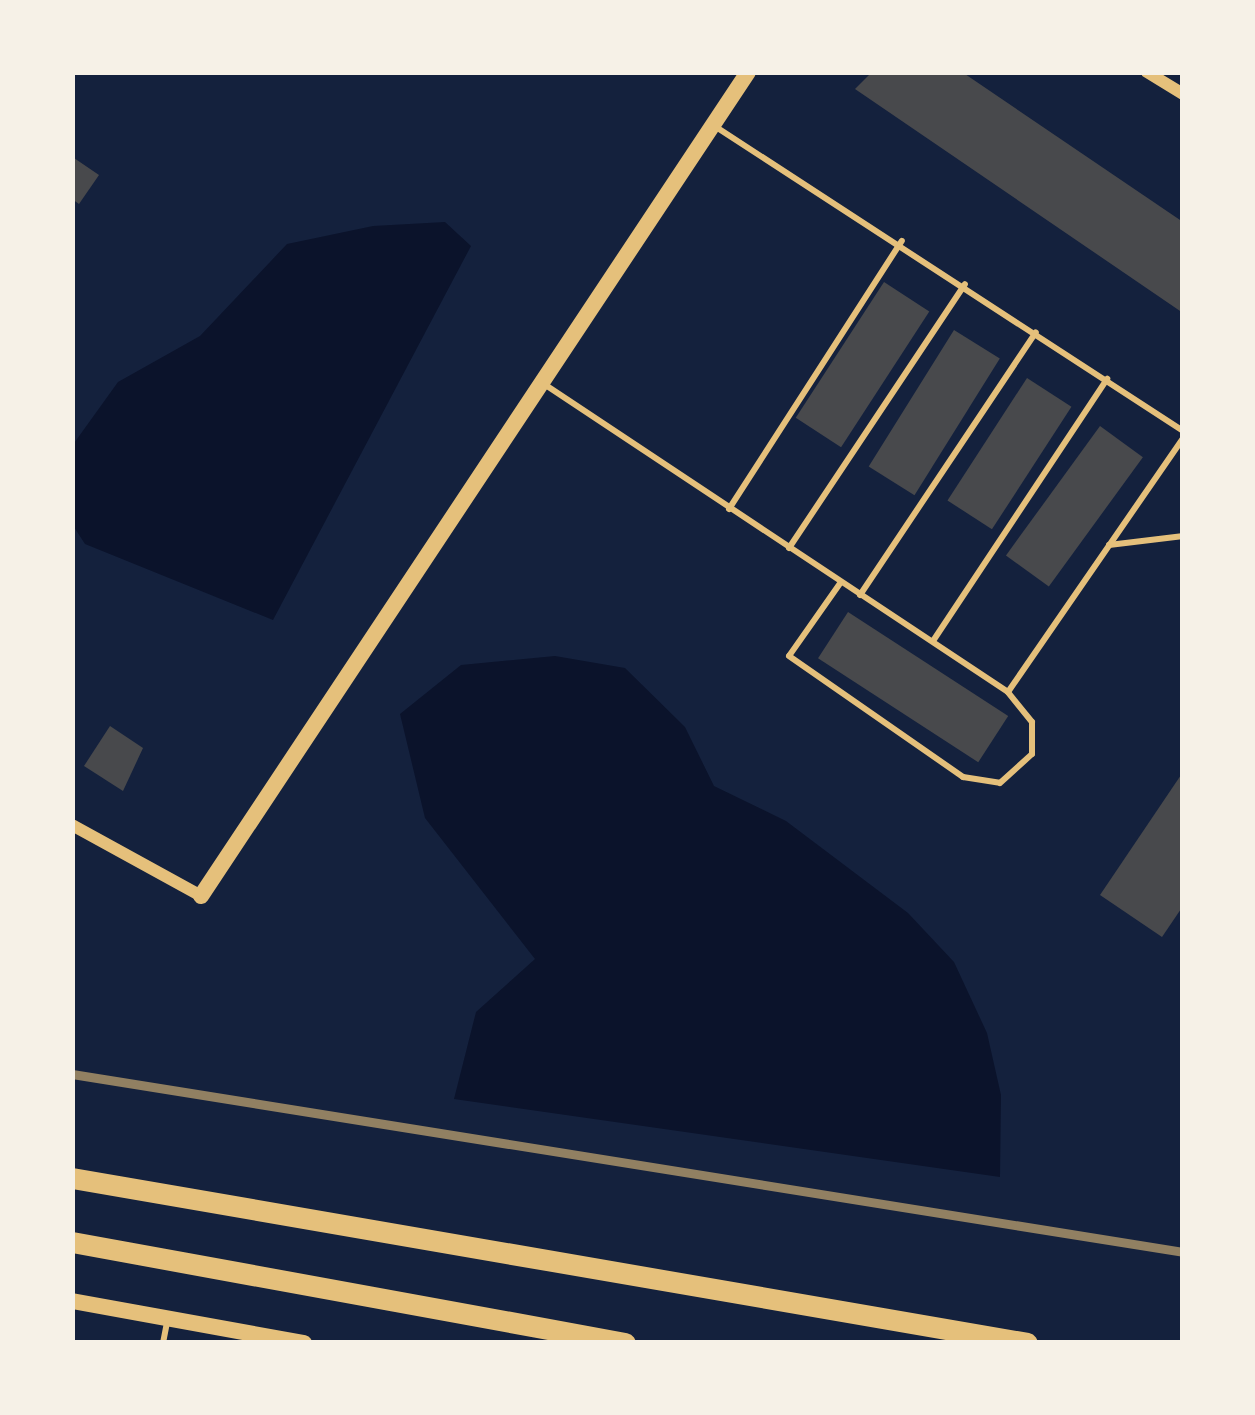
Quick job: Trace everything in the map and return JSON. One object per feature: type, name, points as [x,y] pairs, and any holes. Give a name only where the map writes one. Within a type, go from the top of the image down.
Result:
[{"type":"highway","points":[[72,1178],[1028,1343]]},
{"type":"highway","points":[[72,1242],[625,1343]]},
{"type":"street","points":[[72,825],[201,896],[748,72]]},
{"type":"street","points":[[1148,72],[1183,94]]},
{"type":"street","points":[[72,1301],[304,1343]]},
{"type":"lane","points":[[713,125],[902,241],[1183,434],[1008,692]]},
{"type":"lane","points":[[728,508],[902,241]]},
{"type":"lane","points":[[789,548],[965,284]]},
{"type":"lane","points":[[860,595],[1036,332]]},
{"type":"lane","points":[[932,642],[1107,380]]},
{"type":"lane","points":[[541,382],[1008,692],[1032,722],[1032,754],[1000,783],[963,777],[789,656],[841,582]]},
{"type":"lane","points":[[1109,545],[1183,536]]},
{"type":"lane","points":[[163,1343],[168,1318]]},
{"type":"water","points":[[445,222],[471,246],[273,620],[85,544],[72,524],[72,446],[118,382],[200,336],[287,244],[373,226]]},
{"type":"water","points":[[555,656],[625,668],[685,727],[714,786],[786,821],[908,913],[954,962],[987,1033],[1001,1095],[1000,1177],[454,1099],[476,1012],[535,959],[425,818],[400,714],[461,665]]},
{"type":"building","points":[[872,72],[962,72],[1183,222],[1183,313],[855,89]]},
{"type":"building","points":[[74,158],[99,175],[79,204],[72,199]]},
{"type":"building","points":[[884,282],[929,311],[841,447],[796,418]]},
{"type":"building","points":[[954,330],[1000,359],[914,495],[869,467]]},
{"type":"building","points":[[1027,378],[1071,407],[992,529],[947,500]]},
{"type":"building","points":[[1100,426],[1143,457],[1049,587],[1006,555]]},
{"type":"building","points":[[848,612],[1008,716],[978,762],[818,658]]},
{"type":"building","points":[[110,726],[143,748],[123,791],[84,766]]},
{"type":"building","points":[[1183,772],[1183,906],[1162,937],[1100,895]]},
{"type":"railway","points":[[72,1074],[1183,1252]]}]
